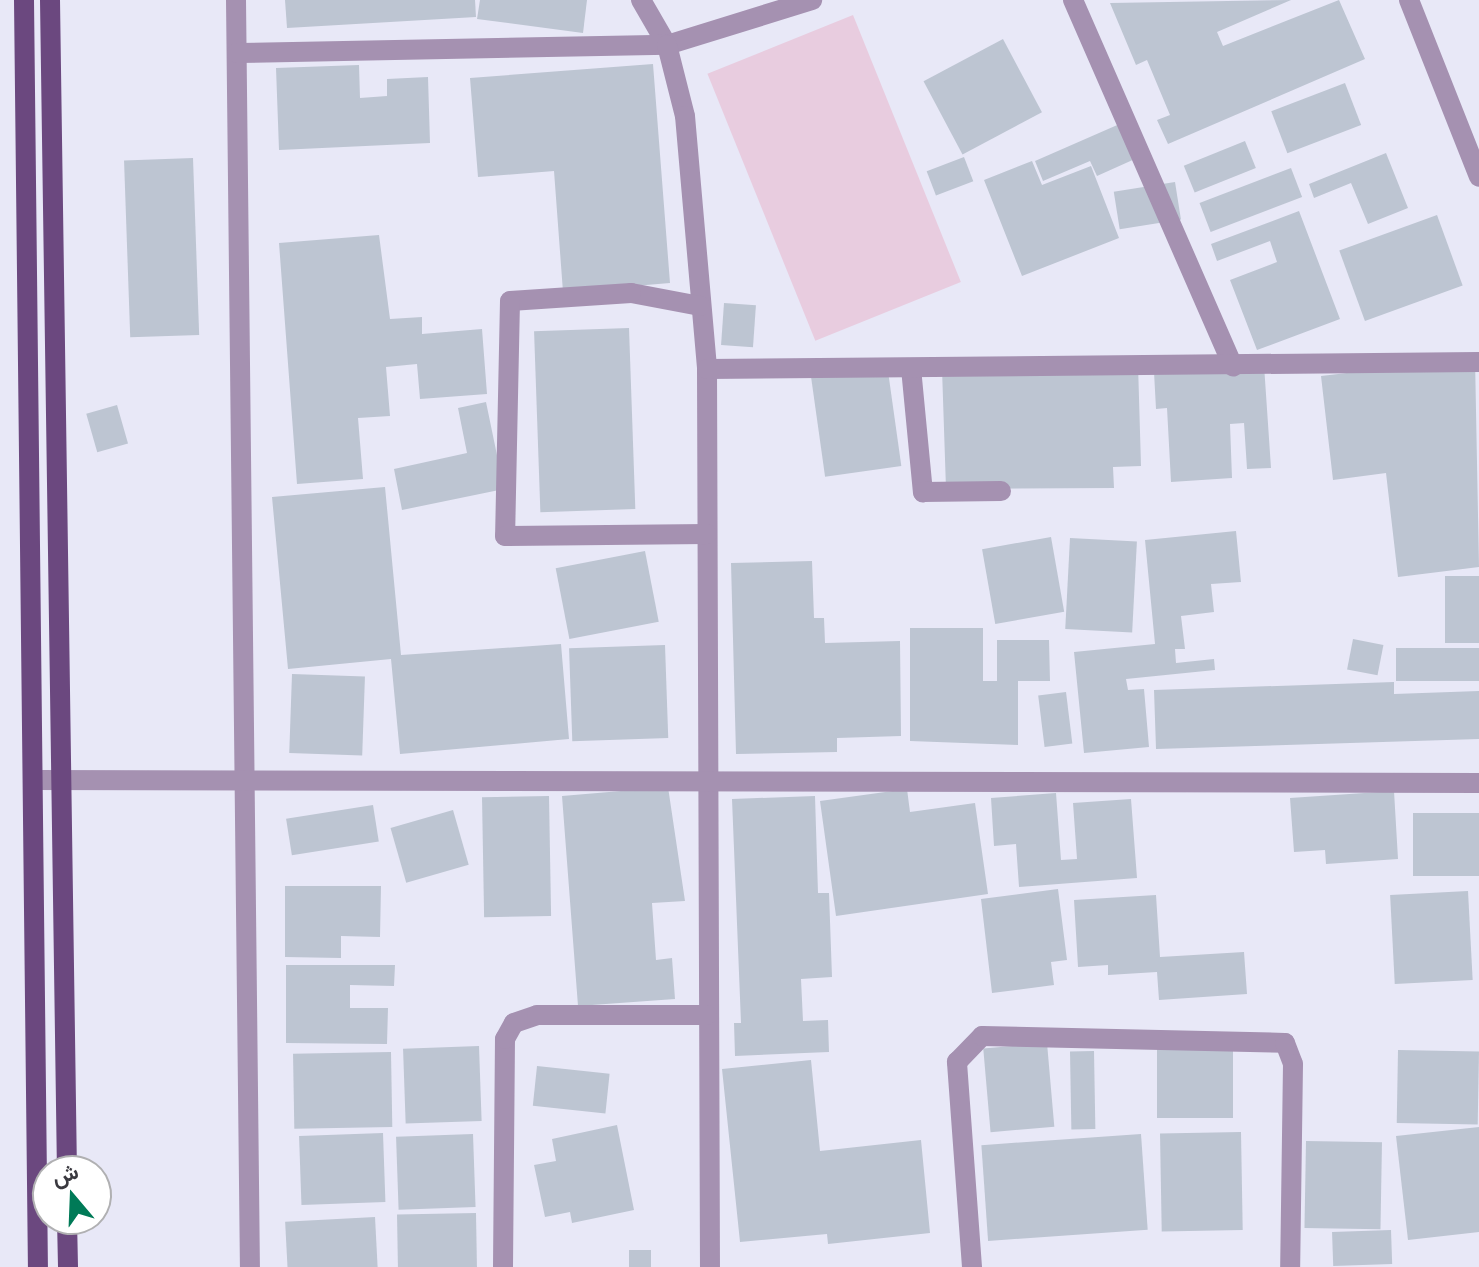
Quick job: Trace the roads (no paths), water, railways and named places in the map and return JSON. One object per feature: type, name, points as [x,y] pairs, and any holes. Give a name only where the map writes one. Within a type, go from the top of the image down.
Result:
[{"type":"main road","points":[[24,0],[38,1267]]},
{"type":"main road","points":[[50,0],[67,1155]]},
{"type":"main road","points":[[67,1235],[68,1267]]},
{"type":"street","points":[[236,0],[250,1267]]},
{"type":"street","points":[[641,0],[667,45],[685,116],[707,369],[705,786],[710,1267]]},
{"type":"street","points":[[237,53],[667,45],[812,0]]},
{"type":"street","points":[[1073,0],[1233,367]]},
{"type":"street","points":[[1409,0],[1479,177]]},
{"type":"street","points":[[700,306],[631,293],[510,301],[505,536],[707,534]]},
{"type":"street","points":[[707,369],[1233,367],[1479,362]]},
{"type":"street","points":[[911,368],[923,492],[1001,491]]},
{"type":"street","points":[[33,780],[61,777],[705,786],[1479,783]]},
{"type":"street","points":[[503,1267],[505,1039],[514,1023],[537,1015],[707,1015]]},
{"type":"street","points":[[972,1267],[957,1062],[982,1036],[1285,1043],[1293,1064],[1290,1267]]}]
